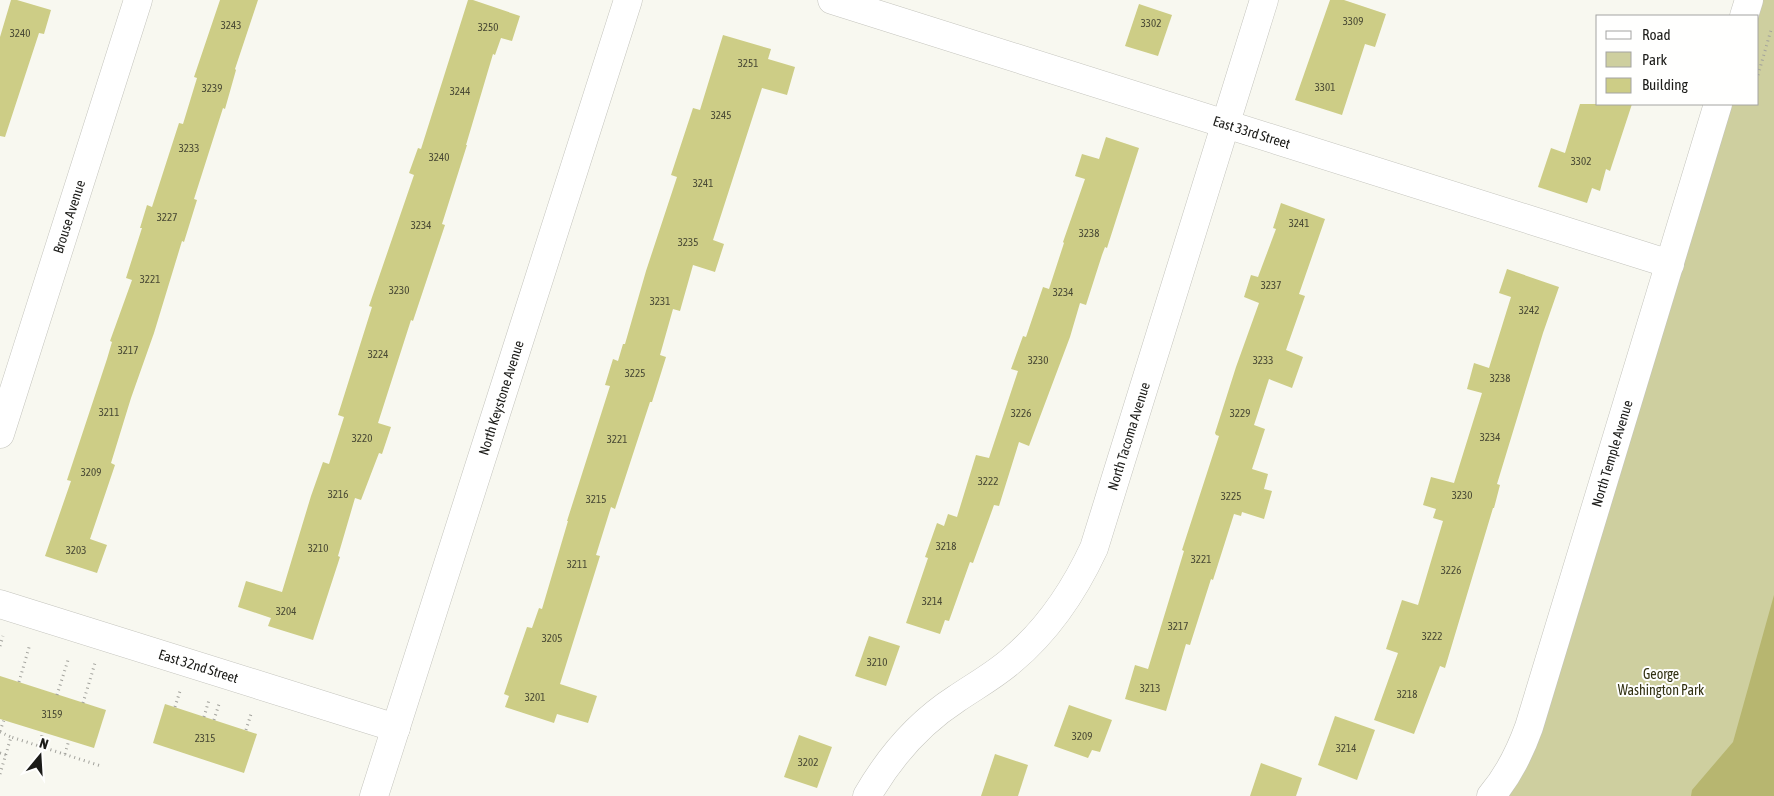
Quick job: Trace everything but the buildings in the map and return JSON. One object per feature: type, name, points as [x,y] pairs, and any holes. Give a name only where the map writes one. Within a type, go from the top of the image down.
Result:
[{"type":"street","name":"Brouse Avenue","points":[[0,434],[138,0]]},
{"type":"street","name":"North Keystone Avenue","points":[[374,796],[628,0]]},
{"type":"street","name":"East 33rd Street","points":[[832,0],[1670,264]]},
{"type":"street","name":"North Tacoma Avenue","points":[[868,796],[893,757],[928,721],[956,699],[1003,668],[1034,640],[1060,608],[1094,548],[1264,0]]},
{"type":"street","points":[[1744,15],[1749,0]]},
{"type":"street","name":"North Temple Avenue","points":[[1491,796],[1518,754],[1529,727],[1718,105]]},
{"type":"street","name":"East 32nd Street","points":[[0,604],[396,728]]},
{"type":"path","points":[[1759,72],[1774,22]]},
{"type":"path","points":[[19,682],[32,639]]},
{"type":"path","points":[[57,694],[70,651]]},
{"type":"path","points":[[83,703],[96,660]]},
{"type":"path","points":[[175,707],[181,688]]},
{"type":"path","points":[[204,717],[210,697]]},
{"type":"path","points":[[214,720],[220,701]]},
{"type":"path","points":[[246,730],[252,711]]},
{"type":"path","points":[[4,720],[0,731],[11,737],[101,766]]},
{"type":"path","points":[[39,746],[43,732]]},
{"type":"path","points":[[0,774],[11,737]]},
{"type":"path","points":[[65,754],[70,740]]},
{"type":"path","points":[[0,753],[6,755]]},
{"type":"green space","name":"George Washington Park","points":[[1755,0],[1774,0],[1774,796],[1491,796],[1495,792],[1723,105],[1759,105],[1758,15]]},
{"type":"shaded area","points":[[1774,595],[1774,796],[1691,796],[1692,790],[1733,742]]}]
